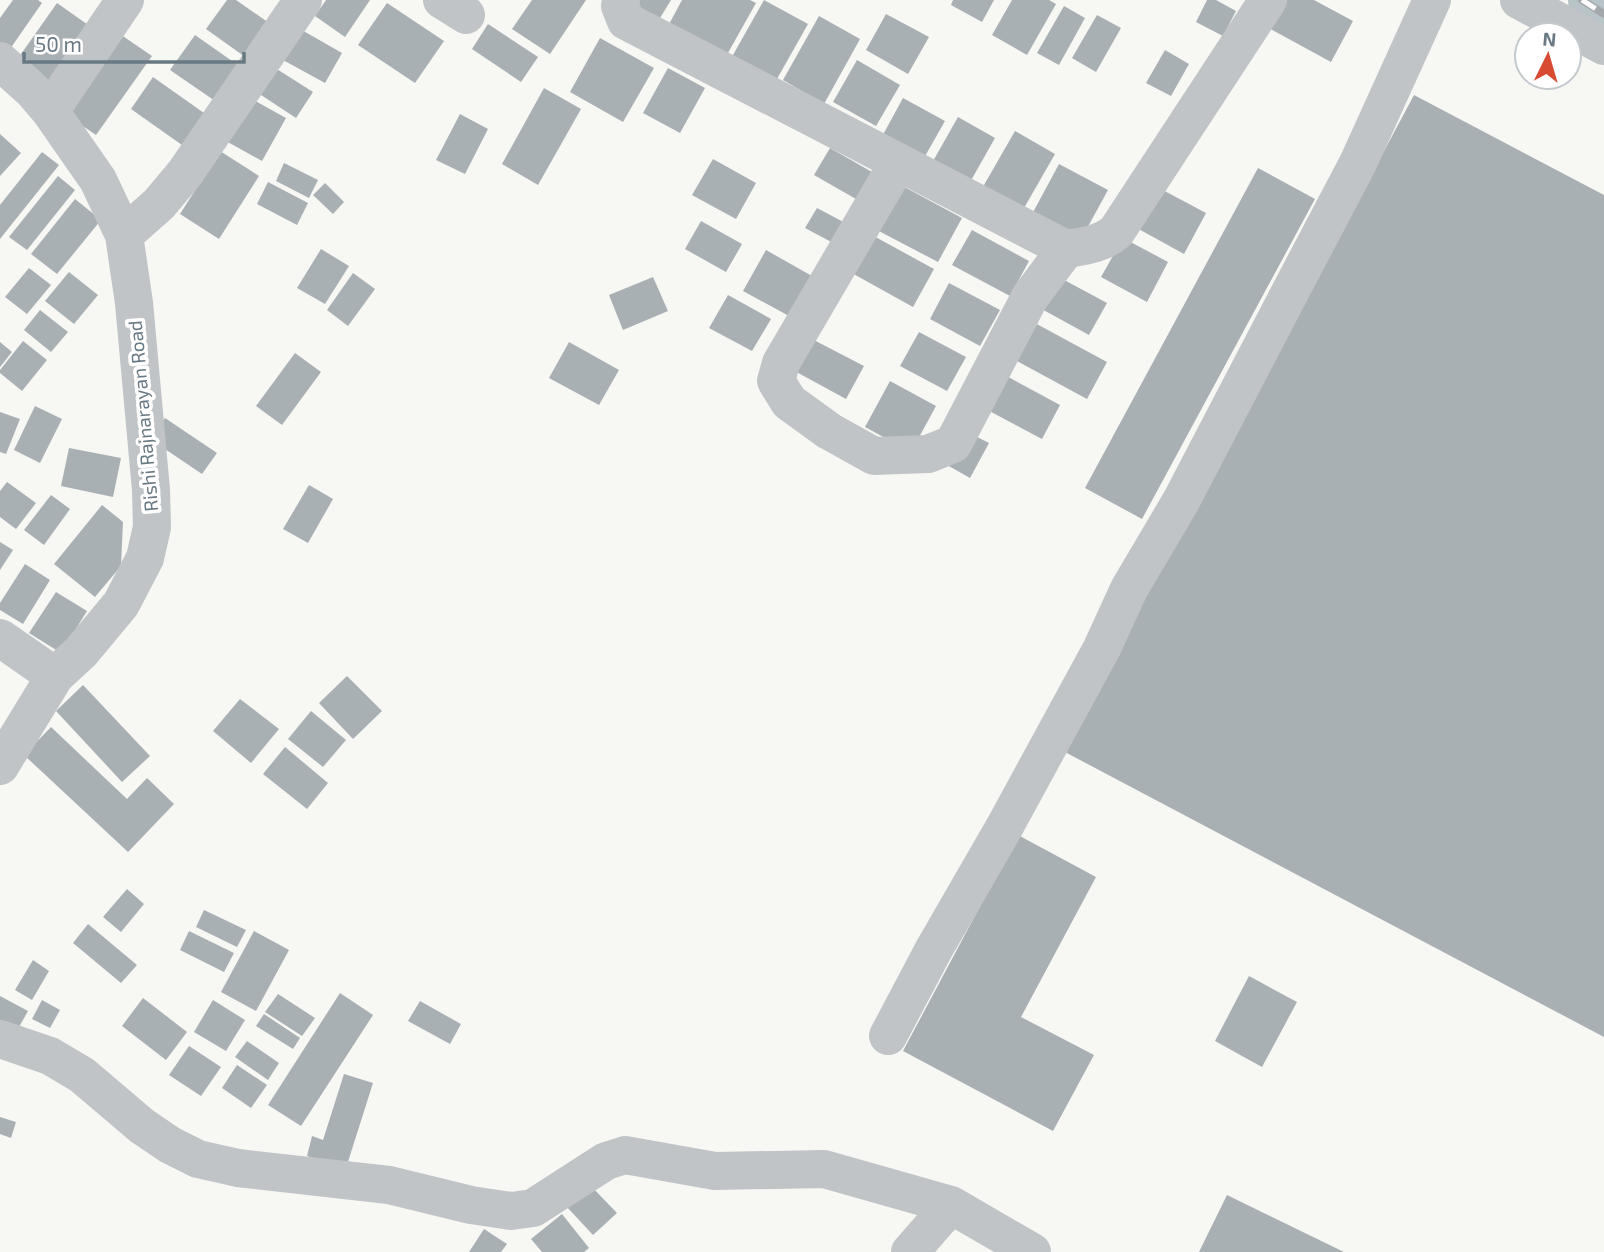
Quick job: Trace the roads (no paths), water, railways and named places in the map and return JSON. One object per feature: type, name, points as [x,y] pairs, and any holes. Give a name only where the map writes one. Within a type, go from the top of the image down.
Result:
[{"type":"street","points":[[124,235],[159,204],[185,173],[303,0]]},
{"type":"street","points":[[621,0],[620,6],[626,21],[1066,249],[1106,240],[1116,232],[1268,0]]},
{"type":"street","points":[[888,1036],[1102,648],[1129,589],[1181,501],[1314,248],[1358,163],[1432,0]]},
{"type":"street","points":[[1519,0],[1604,46]]},
{"type":"street","points":[[50,111],[117,3]]},
{"type":"street","name":"Rishi Rajnarayan Road","points":[[0,61],[33,91],[50,111],[98,180],[124,235],[135,315],[152,527],[145,558],[121,604],[81,652],[55,677],[0,766]]},
{"type":"street","points":[[898,163],[781,363],[776,381],[789,401],[829,431],[874,456],[928,454],[953,444],[1030,297],[1066,249]]},
{"type":"street","points":[[0,638],[55,677]]},
{"type":"street","points":[[0,1039],[50,1056],[82,1075],[142,1126],[170,1145],[198,1159],[238,1168],[388,1185],[471,1205],[511,1211],[533,1208],[606,1161],[625,1155],[715,1171],[824,1169],[951,1205],[1032,1252]]},
{"type":"street","points":[[910,1252],[951,1205]]},
{"type":"waterway","points":[[1594,0],[1604,6]]},
{"type":"railway","points":[[1582,0],[1604,14]]}]
